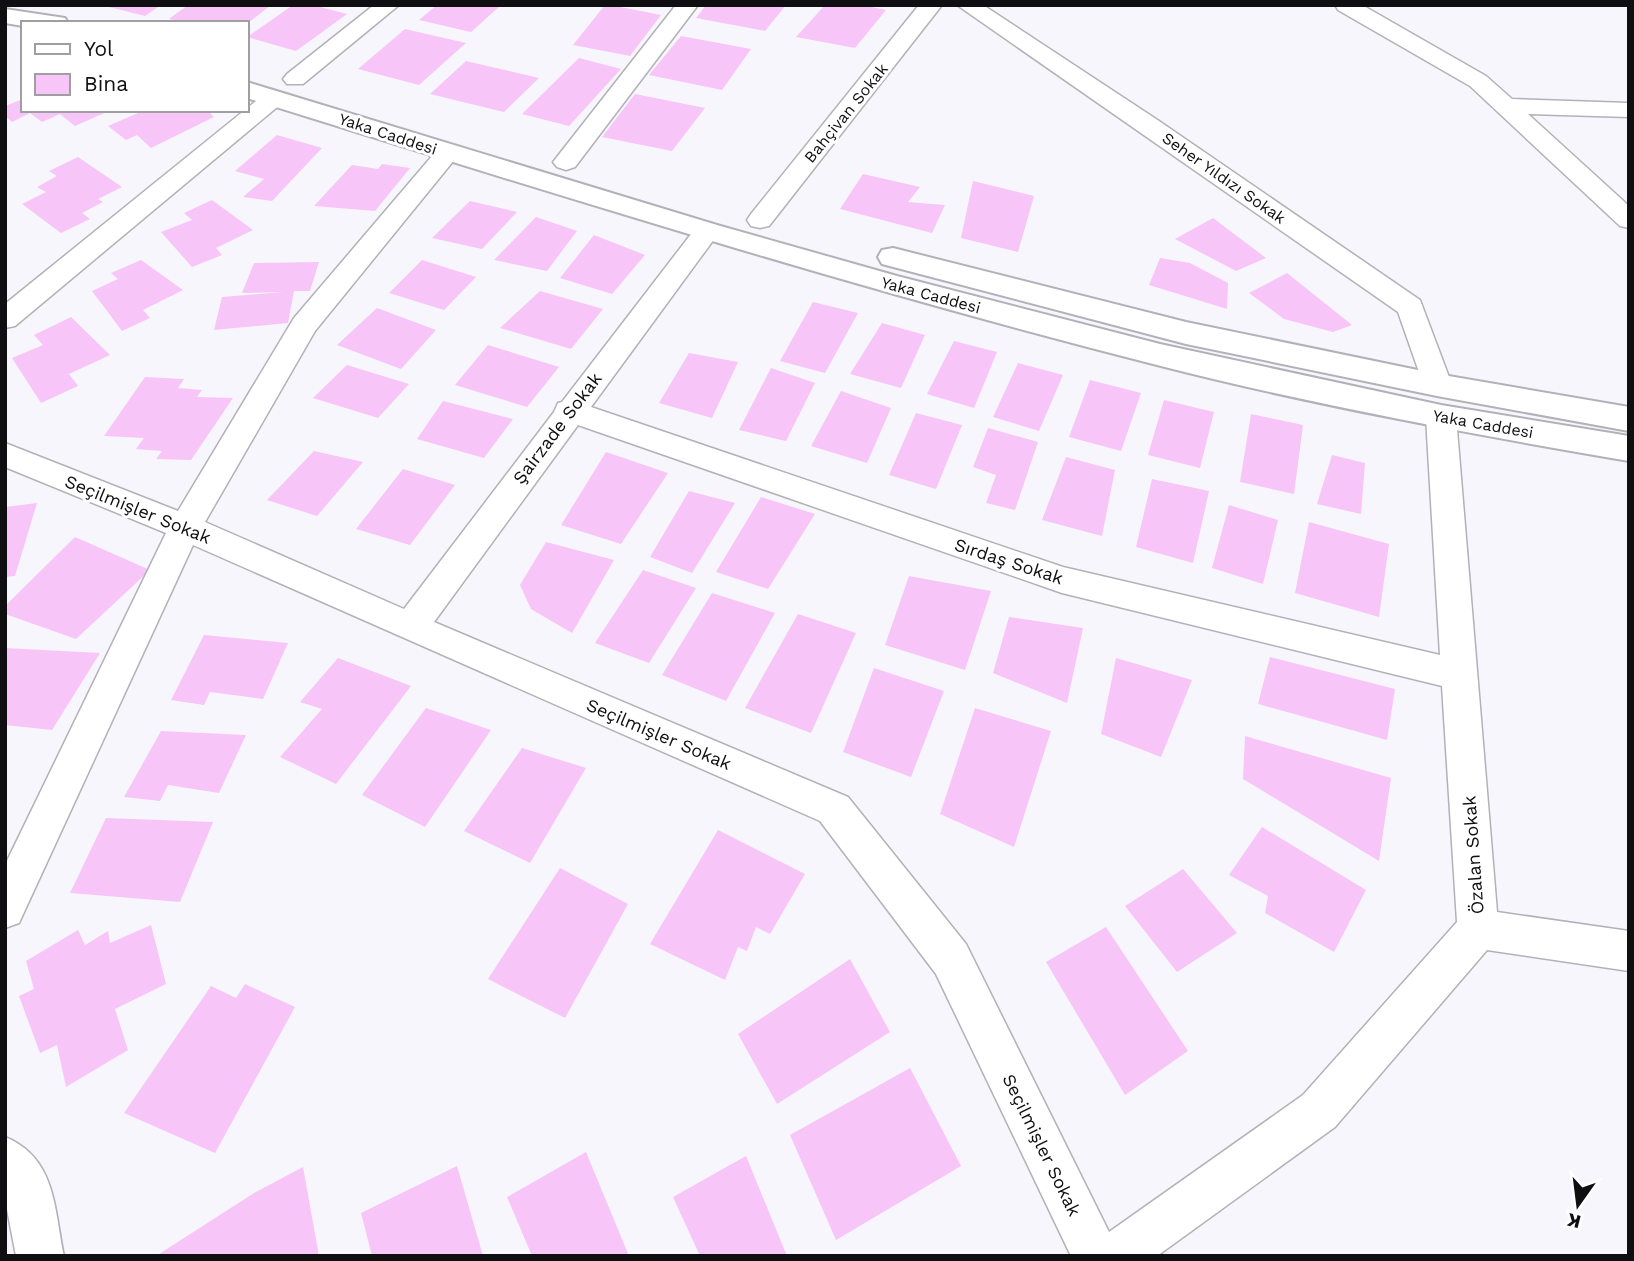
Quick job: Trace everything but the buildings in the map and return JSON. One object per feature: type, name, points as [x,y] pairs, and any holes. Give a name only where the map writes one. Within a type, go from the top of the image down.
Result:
[{"type":"street","points":[[248,110],[272,89],[388,5]]},
{"type":"street","points":[[566,162],[687,5]]},
{"type":"street","name":"Bahçivan Sokak","points":[[760,220],[931,5]]},
{"type":"street","points":[[1346,5],[1478,80],[1629,220]]},
{"type":"street","name":"Seher Yıldızı Sokak","points":[[976,7],[1410,307],[1439,401]]},
{"type":"street","points":[[5,16],[41,21]]},
{"type":"street","name":"Yaka Caddesi","points":[[248,67],[272,89],[447,153],[890,285],[1160,355],[1439,401],[1629,419]]},
{"type":"street","name":"Yaka Caddesi","points":[[272,89],[566,162],[760,220],[1629,449]]},
{"type":"street","points":[[1506,106],[1629,110]]},
{"type":"street","points":[[5,319],[245,112]]},
{"type":"street","points":[[5,909],[185,527],[304,325],[447,153]]},
{"type":"street","name":"Şairzade Sokak","points":[[410,627],[706,231]]},
{"type":"street","name":"Özalan Sokak","points":[[1116,1256],[1319,1111],[1478,929],[1439,401]]},
{"type":"street","name":"Sırdaş Sokak","points":[[569,411],[1062,580],[1460,675]]},
{"type":"street","name":"Seçilmişler Sokak","points":[[5,454],[185,527],[834,809],[951,959],[1096,1256]]},
{"type":"street","points":[[1478,929],[1629,951]]},
{"type":"street","points":[[5,1160],[25,1180],[40,1256]]}]
